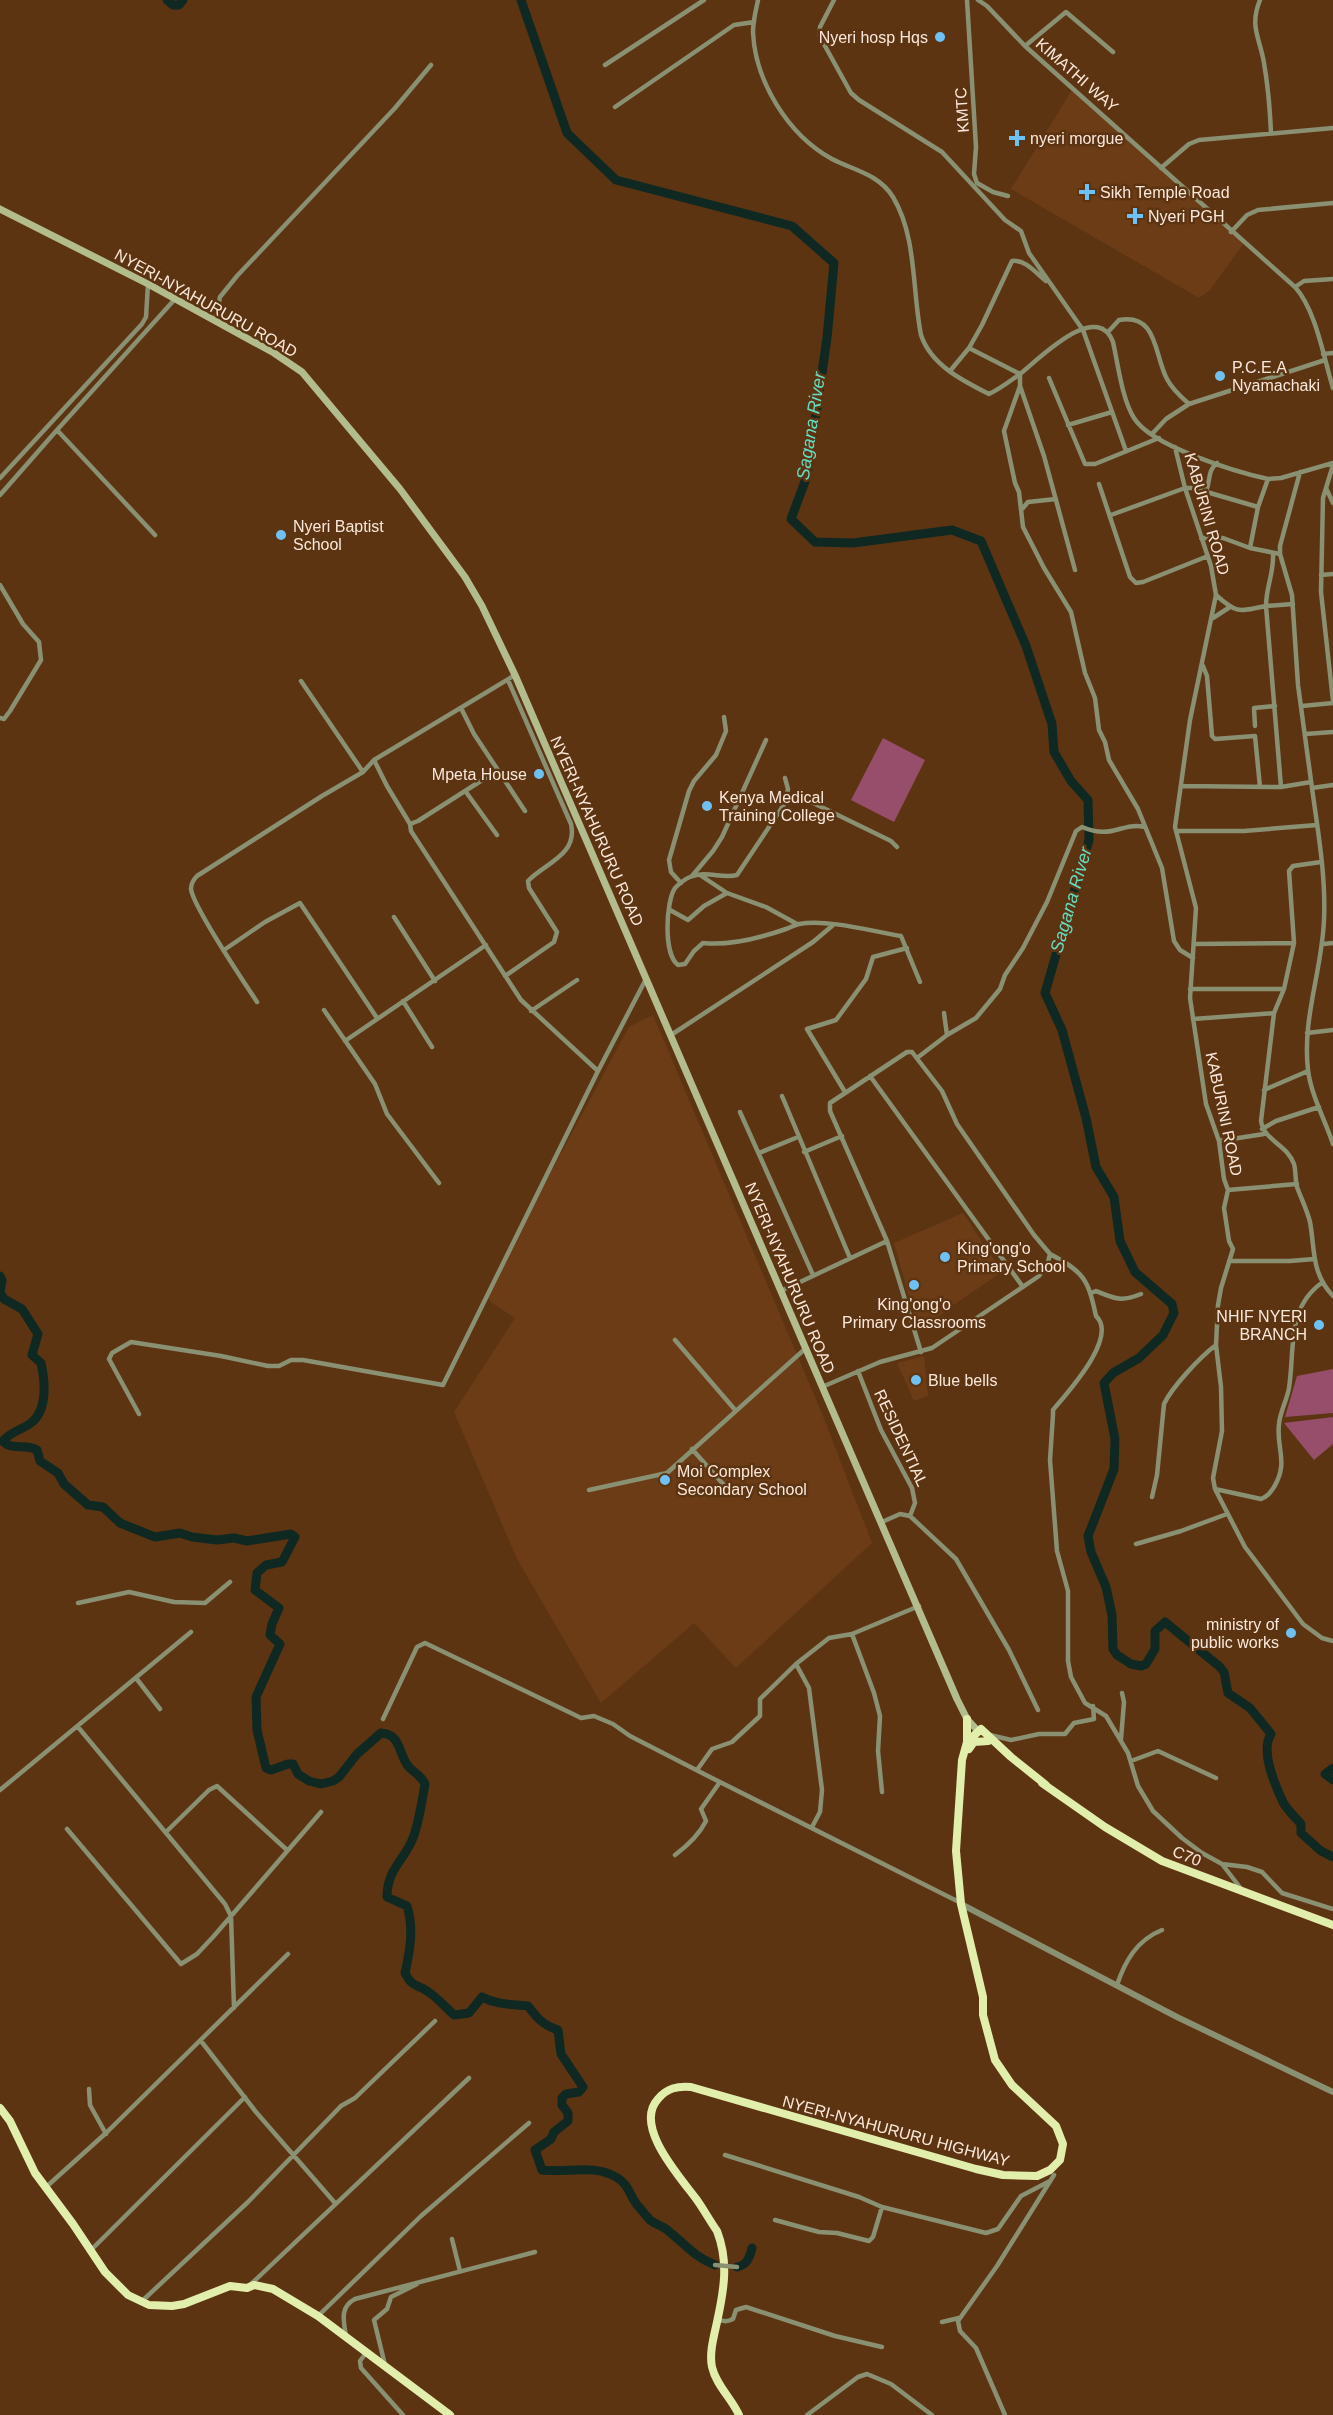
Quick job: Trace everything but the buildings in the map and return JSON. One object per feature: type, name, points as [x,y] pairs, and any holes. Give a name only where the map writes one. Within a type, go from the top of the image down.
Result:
[{"type":"highway","name":"NYERI-NYAHURURU HIGHWAY","points":[[739,2415],[711,2365],[726,2268],[723,2245],[714,2226],[661,2151],[651,2125],[652,2105],[663,2093],[670,2088],[681,2086],[706,2091],[805,2121],[1003,2175],[1037,2176],[1050,2170],[1059,2160],[1063,2144],[1056,2126],[1012,2085],[995,2060],[983,2015],[983,1997],[961,1904],[956,1851],[962,1760],[969,1743],[967,1719]]},
{"type":"highway","points":[[969,1743],[980,1740],[983,1734]]},
{"type":"highway","points":[[969,1743],[983,1734]]},
{"type":"highway","name":"C70","points":[[983,1734],[1015,1766],[1105,1827],[1162,1861],[1333,1925]]},
{"type":"highway","points":[[0,2108],[45,2188],[118,2287],[141,2302],[171,2306],[184,2304],[230,2286],[247,2288],[254,2285],[273,2289],[318,2316],[450,2415]]},
{"type":"main road","name":"NYERI-NYAHURURU ROAD","points":[[0,209],[148,284],[293,365],[322,393],[400,489],[465,577],[482,606],[515,675],[967,1719],[983,1734]]},
{"type":"main road","name":"NYERI-NYAHURURU ROAD","points":[[939,1655],[965,1707],[983,1734]]},
{"type":"street","points":[[604,65],[704,0]]},
{"type":"street","points":[[758,0],[753,32],[764,80],[772,97],[797,131],[823,153],[870,176],[887,189],[893,197],[903,218],[911,254],[921,335],[927,348],[950,371],[989,394],[1020,374],[1045,351],[1083,330],[1095,326],[1102,327],[1108,332],[1130,409],[1138,423],[1152,434],[1175,447],[1217,464],[1268,479],[1333,464],[1323,498],[1321,575],[1321,592],[1331,657],[1333,702],[1302,706]]},
{"type":"street","points":[[834,0],[820,27],[820,37],[825,50],[851,93],[944,154],[1005,220],[1021,231],[1029,253],[1083,330],[1126,451]]},
{"type":"street","name":"KMTC","points":[[967,0],[976,147],[974,174],[977,183],[993,192],[1008,196]]},
{"type":"street","name":"KIMATHI WAY","points":[[978,0],[993,11],[1025,46],[1295,287],[1303,296],[1333,388]]},
{"type":"street","points":[[1260,0],[1255,12],[1254,28],[1264,62],[1271,133]]},
{"type":"street","points":[[1025,46],[1066,12],[1113,52]]},
{"type":"street","points":[[615,107],[734,25],[754,22]]},
{"type":"street","points":[[215,322],[220,297],[237,276],[259,256],[324,182],[362,145],[431,65]]},
{"type":"street","points":[[1161,168],[1194,142],[1333,128]]},
{"type":"street","points":[[1231,232],[1244,218],[1258,210],[1333,203]]},
{"type":"street","points":[[950,371],[969,348],[982,325],[1011,261],[1025,264],[1051,285]]},
{"type":"street","points":[[1295,287],[1305,281],[1333,279]]},
{"type":"street","points":[[0,478],[142,324],[146,317],[148,284]]},
{"type":"street","points":[[0,495],[176,299]]},
{"type":"street","points":[[1108,332],[1119,320],[1132,320],[1144,324],[1154,340],[1168,382],[1189,404]]},
{"type":"street","points":[[969,348],[1020,374]]},
{"type":"street","points":[[1323,354],[1333,353]]},
{"type":"street","points":[[1152,434],[1166,418],[1189,404],[1325,360]]},
{"type":"street","points":[[1020,374],[1020,386],[1044,456],[1075,570]]},
{"type":"street","points":[[1049,378],[1085,464],[1095,465],[1159,438]]},
{"type":"street","points":[[1020,386],[1004,431],[1022,509],[1023,527],[1031,546],[1071,612],[1085,673],[1095,698],[1099,730],[1105,742],[1110,765],[1130,794],[1162,868],[1174,941],[1180,950],[1193,958]]},
{"type":"street","points":[[1068,425],[1112,412]]},
{"type":"street","points":[[57,430],[155,535]]},
{"type":"street","name":"KABURINI ROAD","points":[[1175,447],[1185,488],[1208,556],[1216,595],[1190,720],[1176,815],[1176,831],[1196,908],[1190,989],[1193,1019],[1206,1104],[1219,1141],[1224,1179],[1228,1190],[1224,1208],[1229,1241],[1233,1249],[1219,1297],[1216,1345],[1221,1387],[1222,1431],[1213,1478],[1215,1489],[1245,1547],[1303,1623],[1322,1638],[1333,1641]]},
{"type":"street","points":[[1206,491],[1210,472],[1217,464]]},
{"type":"street","points":[[1300,472],[1280,546],[1280,554],[1293,604],[1305,734],[1325,887],[1323,944],[1311,995],[1307,1033],[1308,1071],[1333,1144]]},
{"type":"street","points":[[1250,548],[1258,507],[1268,479]]},
{"type":"street","points":[[1099,484],[1130,577],[1136,583],[1208,556]]},
{"type":"street","points":[[1111,515],[1185,488],[1206,491],[1258,507]]},
{"type":"street","points":[[1326,488],[1333,503]]},
{"type":"street","points":[[1022,509],[1028,502],[1056,500]]},
{"type":"street","points":[[1201,538],[1223,538],[1250,548],[1280,554]]},
{"type":"street","points":[[1273,554],[1274,566],[1266,591],[1266,606],[1281,787]]},
{"type":"street","points":[[1321,575],[1333,574]]},
{"type":"street","points":[[0,585],[23,624],[39,642],[42,651],[41,660],[10,711],[4,719],[0,718]]},
{"type":"street","points":[[1216,595],[1230,607],[1240,611],[1293,604]]},
{"type":"street","points":[[1213,618],[1230,607]]},
{"type":"street","points":[[1202,664],[1207,676],[1212,736],[1215,739],[1255,736],[1260,787]]},
{"type":"street","points":[[257,1002],[191,891],[192,882],[197,876],[363,772],[374,760],[515,675]]},
{"type":"street","points":[[505,976],[558,937],[529,888],[528,881],[561,856],[568,848],[572,832],[571,824],[507,680]]},
{"type":"street","points":[[301,681],[363,772]]},
{"type":"street","points":[[1255,726],[1254,708],[1275,706]]},
{"type":"street","points":[[460,708],[525,810]]},
{"type":"street","points":[[681,883],[671,872],[669,860],[689,791],[694,781],[716,755],[726,731],[724,717]]},
{"type":"street","points":[[1305,734],[1333,732]]},
{"type":"street","points":[[766,740],[722,837],[695,875],[681,883],[672,896],[667,925],[668,949],[673,961],[678,965],[685,964],[703,943],[716,945],[741,941],[787,929],[797,924]]},
{"type":"street","points":[[374,760],[410,824],[411,831],[505,976],[531,1011],[598,1071]]},
{"type":"street","points":[[410,824],[466,792],[498,770]]},
{"type":"street","points":[[695,875],[737,875],[785,803],[788,789],[785,778]]},
{"type":"street","points":[[1181,786],[1333,785]]},
{"type":"street","points":[[466,792],[497,835]]},
{"type":"street","points":[[785,803],[805,799],[891,841],[897,847]]},
{"type":"street","points":[[917,1058],[947,1035],[976,1018],[1000,989],[1005,975],[1023,948],[1047,902],[1076,831],[1082,826],[1100,833],[1136,825],[1145,827]]},
{"type":"street","points":[[1176,831],[1244,831],[1317,825]]},
{"type":"street","points":[[1263,1131],[1264,1090],[1274,1013],[1284,989],[1294,943],[1289,871],[1293,866],[1321,862]]},
{"type":"street","points":[[695,875],[709,879],[727,893],[766,908],[797,924],[832,925],[901,936],[920,982]]},
{"type":"street","points":[[670,910],[688,920],[704,906],[727,893]]},
{"type":"street","points":[[224,950],[265,922],[300,903],[377,1018]]},
{"type":"street","points":[[394,917],[435,981]]},
{"type":"street","points":[[671,1035],[813,942],[832,925]]},
{"type":"street","points":[[1194,944],[1294,943]]},
{"type":"street","points":[[1323,944],[1333,943]]},
{"type":"street","points":[[345,1041],[486,945]]},
{"type":"street","points":[[845,1092],[807,1029],[836,1020],[866,979],[873,957],[907,948]]},
{"type":"street","points":[[139,1414],[109,1359],[112,1353],[131,1342],[268,1366],[276,1366],[291,1360],[303,1360],[443,1385],[646,979]]},
{"type":"street","points":[[531,1011],[578,980]]},
{"type":"street","points":[[1190,989],[1284,989]]},
{"type":"street","points":[[403,1001],[432,1047]]},
{"type":"street","points":[[324,1010],[375,1084],[387,1114],[439,1183]]},
{"type":"street","points":[[944,1013],[947,1035]]},
{"type":"street","points":[[1193,1019],[1274,1013]]},
{"type":"street","points":[[1307,1033],[1333,1030]]},
{"type":"street","points":[[921,1352],[887,1241],[830,1107],[832,1100],[907,1052],[912,1052],[942,1091],[957,1124],[1034,1235],[1050,1254],[1081,1274],[1091,1293],[1096,1316],[1100,1320],[1100,1344],[1053,1410],[1050,1460],[1057,1551],[1068,1592],[1068,1669],[1085,1703],[1106,1716],[1122,1742],[1131,1761],[1138,1786],[1153,1811],[1182,1838],[1222,1864],[1247,1867],[1262,1872],[1282,1893],[1333,1909]]},
{"type":"street","points":[[1264,1090],[1308,1071]]},
{"type":"street","points":[[870,1076],[1023,1287]]},
{"type":"street","points":[[782,1096],[850,1258]]},
{"type":"street","points":[[1219,1141],[1263,1131],[1276,1121],[1319,1107]]},
{"type":"street","points":[[740,1112],[813,1275]]},
{"type":"street","points":[[1263,1131],[1287,1152],[1294,1164],[1296,1184],[1310,1222],[1314,1259],[1323,1282],[1333,1296]]},
{"type":"street","points":[[804,1152],[842,1136]]},
{"type":"street","points":[[759,1153],[798,1137]]},
{"type":"street","points":[[1228,1190],[1296,1184]]},
{"type":"street","points":[[781,1291],[887,1241]]},
{"type":"street","points":[[822,1387],[899,1356],[921,1352],[943,1341],[1044,1271],[1050,1254]]},
{"type":"street","points":[[1229,1261],[1314,1259]]},
{"type":"street","points":[[1215,1489],[1261,1499],[1269,1494],[1279,1478],[1282,1467],[1279,1425],[1289,1386],[1295,1320],[1309,1295],[1323,1282]]},
{"type":"street","points":[[1091,1293],[1097,1291],[1110,1298],[1122,1300],[1141,1294]]},
{"type":"street","points":[[675,1340],[736,1411]]},
{"type":"street","points":[[1152,1497],[1157,1475],[1164,1404],[1168,1395],[1204,1354],[1216,1345]]},
{"type":"street","points":[[589,1490],[667,1473],[806,1348]]},
{"type":"street","name":"RESIDENTIAL","points":[[858,1371],[881,1430],[912,1488],[915,1503],[910,1516]]},
{"type":"street","points":[[692,1449],[731,1493]]},
{"type":"street","points":[[882,1522],[900,1514],[910,1516],[956,1559],[1009,1650],[1038,1710]]},
{"type":"street","points":[[1136,1544],[1227,1514]]},
{"type":"street","points":[[78,1603],[129,1592],[174,1602],[205,1603],[230,1582]]},
{"type":"street","points":[[697,1770],[712,1749],[732,1742],[758,1718],[762,1710],[760,1699],[796,1664],[829,1638],[852,1634],[919,1606]]},
{"type":"street","points":[[0,1790],[191,1632]]},
{"type":"street","points":[[852,1634],[880,1716],[878,1751],[882,1792]]},
{"type":"street","points":[[382,1719],[417,1647],[425,1643],[581,1718],[594,1716],[613,1724],[630,1736],[812,1827],[1177,2017],[1333,2092]]},
{"type":"street","points":[[796,1664],[809,1688],[822,1790],[820,1812],[812,1827]]},
{"type":"street","points":[[136,1678],[160,1709]]},
{"type":"street","points":[[1122,1693],[1124,1702],[1122,1742]]},
{"type":"street","points":[[983,1734],[1011,1740],[1039,1734],[1065,1734],[1074,1723],[1094,1719],[1093,1706]]},
{"type":"street","points":[[78,1727],[215,1890],[231,1916],[234,2008]]},
{"type":"street","points":[[1131,1761],[1158,1751],[1216,1778]]},
{"type":"street","points":[[675,1855],[688,1845],[704,1825],[706,1821],[701,1809],[720,1782]]},
{"type":"street","points":[[166,1832],[209,1790],[218,1786],[287,1850]]},
{"type":"street","points":[[67,1829],[178,1963],[184,1964],[197,1954],[321,1812]]},
{"type":"street","points":[[1222,1864],[1244,1893]]},
{"type":"street","points":[[1117,1985],[1135,1949],[1144,1940],[1162,1930]]},
{"type":"street","points":[[45,2188],[106,2134],[288,1954]]},
{"type":"street","points":[[141,2302],[210,2239],[341,2106],[354,2098],[435,2021]]},
{"type":"street","points":[[201,2041],[335,2203]]},
{"type":"street","points":[[247,2288],[469,2078]]},
{"type":"street","points":[[89,2089],[90,2105],[106,2134]]},
{"type":"street","points":[[91,2250],[245,2097]]},
{"type":"street","points":[[318,2316],[421,2216],[529,2123]]},
{"type":"street","points":[[725,2155],[916,2217],[991,2233],[998,2229],[1021,2196],[1050,2181]]},
{"type":"street","points":[[1003,2414],[976,2348],[960,2331],[959,2318],[997,2266],[1054,2175]]},
{"type":"street","points":[[775,2220],[819,2232],[837,2233],[869,2241],[873,2238],[882,2207]]},
{"type":"street","points":[[452,2239],[460,2271]]},
{"type":"street","points":[[346,2339],[344,2311],[347,2303],[370,2294],[535,2252]]},
{"type":"street","points":[[715,2265],[736,2267]]},
{"type":"street","points":[[386,2368],[374,2320],[387,2309],[391,2297],[424,2280]]},
{"type":"street","points":[[718,2319],[724,2322],[729,2321],[733,2319],[736,2310],[746,2307],[835,2336],[882,2347]]},
{"type":"street","points":[[942,2322],[959,2318]]},
{"type":"street","points":[[366,2353],[360,2361],[361,2367],[403,2415]]},
{"type":"street","points":[[807,2415],[858,2377],[867,2374],[891,2384],[932,2415]]},
{"type":"shaded area","name":"Nyeri PGH","points":[[1072,90],[1244,243],[1210,290],[1199,298],[1011,189]]},
{"type":"shaded area","points":[[883,738],[925,760],[894,822],[851,800]]},
{"type":"shaded area","name":"Moi Complex Secondary School","points":[[653,1015],[823,1416],[872,1543],[736,1668],[694,1623],[601,1703],[517,1559],[454,1412],[515,1318],[492,1303],[485,1295],[629,1027]]},
{"type":"shaded area","name":"King'ong'o Primary School","points":[[963,1213],[1002,1272],[949,1308],[925,1328],[918,1329],[894,1243]]},
{"type":"shaded area","name":"Blue bells","points":[[924,1356],[928,1396],[914,1401],[897,1363]]},
{"type":"shaded area","points":[[1333,1369],[1333,1413],[1285,1417],[1297,1376]]},
{"type":"shaded area","points":[[1333,1417],[1333,1444],[1314,1460],[1284,1423]]},
{"type":"waterway","name":"Sagana River","points":[[167,0],[173,5],[179,5],[183,0]]},
{"type":"waterway","name":"Sagana River","points":[[521,0],[567,133],[616,180],[792,226],[834,263],[827,338],[807,476],[791,519],[815,542],[853,543],[952,530],[981,541],[1026,646],[1052,724],[1054,752],[1071,781],[1088,800],[1089,840],[1045,993],[1062,1030],[1086,1118],[1096,1167],[1114,1197],[1120,1241],[1135,1272],[1172,1304],[1174,1313],[1163,1335],[1139,1358],[1113,1373],[1104,1383],[1115,1439],[1114,1469],[1088,1536],[1091,1552],[1106,1587],[1112,1615],[1113,1649],[1117,1655],[1131,1664],[1141,1666],[1146,1664],[1155,1649],[1155,1631],[1165,1622],[1220,1667],[1224,1672],[1228,1693],[1250,1708],[1271,1734],[1267,1749],[1270,1768],[1283,1802],[1301,1824],[1301,1833],[1321,1851],[1333,1857]]},
{"type":"waterway","points":[[0,1276],[2,1280],[0,1292],[4,1299],[22,1309],[38,1334],[32,1355],[41,1363],[44,1378],[44,1395],[40,1411],[31,1423],[9,1435],[3,1441],[11,1446],[37,1450],[40,1461],[58,1473],[64,1484],[88,1505],[103,1507],[120,1523],[155,1537],[180,1533],[217,1540],[234,1538],[247,1541],[291,1534],[295,1537],[282,1562],[266,1565],[257,1573],[255,1590],[279,1608],[270,1635],[280,1644],[256,1697],[257,1730],[266,1768],[271,1770],[293,1764],[298,1774],[309,1781],[321,1784],[339,1777],[357,1754],[381,1733],[396,1740],[408,1766],[425,1784],[413,1838],[393,1872],[387,1897],[407,1906],[410,1940],[405,1973],[408,1978],[412,1983],[434,1996],[454,2015],[469,2013],[482,1997],[499,2003],[528,2006],[541,2021],[558,2030],[561,2054],[583,2087],[579,2092],[566,2094],[562,2098],[562,2105],[568,2113],[568,2121],[554,2132],[551,2139],[535,2150],[542,2170],[589,2170],[616,2177],[627,2187],[635,2202],[650,2220],[666,2229],[695,2254],[715,2265]]},
{"type":"waterway","name":"Sagana River","points":[[1333,1768],[1325,1774],[1333,1780]]},
{"type":"waterway","points":[[737,2267],[748,2260],[752,2248]]},
{"type":"place","name":"Nyeri hosp Hqs","points":[[940,37]]},
{"type":"place","name":"nyeri morgue","points":[[1017,138]]},
{"type":"place","name":"Sikh Temple Road","points":[[1087,192]]},
{"type":"place","name":"Nyeri PGH","points":[[1135,216]]},
{"type":"place","name":"P.C.E.A Nyamachaki","points":[[1220,376]]},
{"type":"place","name":"Nyeri Baptist School","points":[[281,535]]},
{"type":"place","name":"Mpeta House","points":[[539,774]]},
{"type":"place","name":"Kenya Medical Training College","points":[[707,806]]},
{"type":"place","name":"King'ong'o Primary School","points":[[945,1257]]},
{"type":"place","name":"King'ong'o Primary Classrooms","points":[[914,1285]]},
{"type":"place","name":"NHIF NYERI BRANCH","points":[[1319,1325]]},
{"type":"place","name":"Blue bells","points":[[916,1380]]},
{"type":"place","name":"Moi Complex Secondary School","points":[[665,1480]]},
{"type":"place","name":"ministry of public works","points":[[1291,1633]]}]
